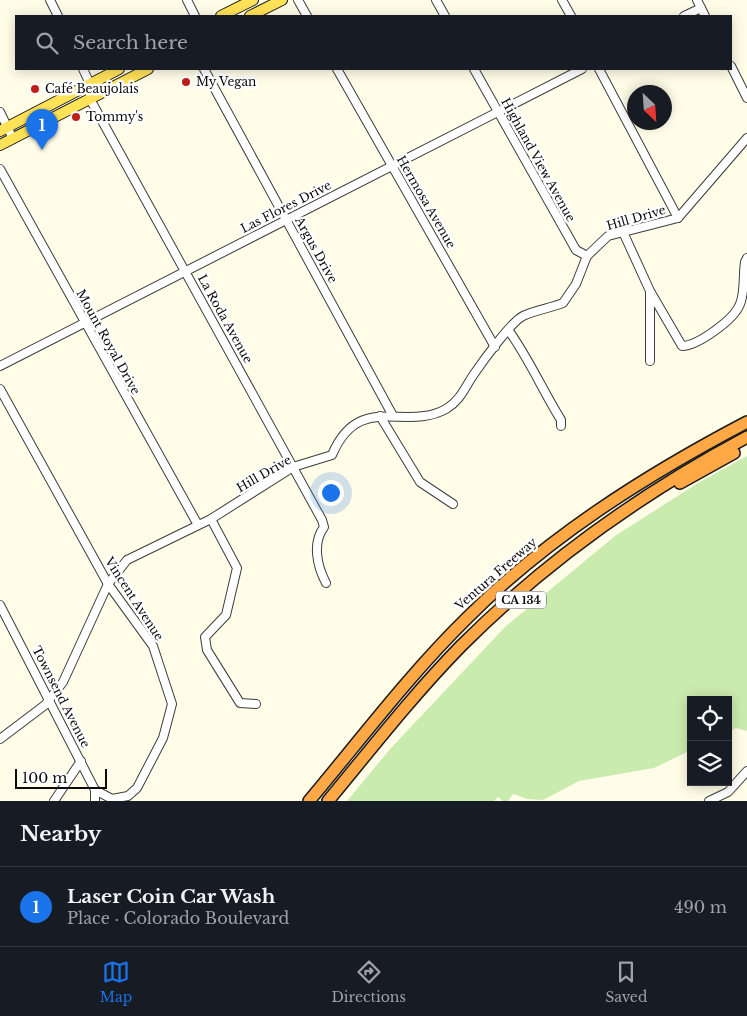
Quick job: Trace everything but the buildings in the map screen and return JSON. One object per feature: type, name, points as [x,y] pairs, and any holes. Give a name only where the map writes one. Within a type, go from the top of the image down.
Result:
[{"type":"highway","name":"Ventura Freeway","points":[[309,801],[419,668],[468,617],[513,576],[550,546],[616,498],[677,460],[747,422]]},
{"type":"highway","points":[[328,801],[412,700],[460,647],[503,606],[625,509],[699,463],[747,438]]},
{"type":"highway","name":"CA 134","points":[[336,801],[437,681],[495,623],[529,593],[628,516],[671,488],[747,446]]},
{"type":"highway","points":[[316,801],[435,660],[492,603],[545,558],[550,546]]},
{"type":"main road","points":[[223,15],[254,0]]},
{"type":"main road","points":[[252,15],[282,0]]},
{"type":"main road","points":[[4,129],[117,70]]},
{"type":"main road","points":[[0,145],[146,70]]},
{"type":"street","points":[[50,0],[58,15]]},
{"type":"street","points":[[187,0],[194,15]]},
{"type":"street","points":[[298,0],[306,15]]},
{"type":"street","points":[[436,0],[444,15]]},
{"type":"street","points":[[562,0],[570,15]]},
{"type":"street","points":[[685,15],[699,4]]},
{"type":"street","points":[[732,68],[747,98]]},
{"type":"street","name":"La Roda Avenue","points":[[83,70],[90,84],[90,99],[293,467],[324,527],[318,534],[316,543],[320,574],[326,583]]},
{"type":"street","name":"Argus Drive","points":[[205,70],[393,416]]},
{"type":"street","name":"Hermosa Avenue","points":[[338,70],[495,348]]},
{"type":"street","name":"Highland View Avenue","points":[[475,70],[576,250],[587,256]]},
{"type":"street","name":"Las Flores Drive","points":[[0,366],[580,70]]},
{"type":"street","points":[[600,70],[678,218]]},
{"type":"street","points":[[0,112],[4,129],[13,138]]},
{"type":"street","name":"Hill Drive","points":[[0,739],[50,698],[63,682],[108,584],[127,560],[212,518],[293,467],[332,455],[340,436],[365,420],[380,416],[420,416],[445,409],[463,395],[474,374],[523,316],[564,303],[576,284],[587,256],[608,236],[678,218],[747,138]]},
{"type":"street","name":"Mount Royal Drive","points":[[0,169],[198,525]]},
{"type":"street","points":[[623,232],[650,291],[682,346],[691,346],[729,319],[740,304],[744,262],[747,258]]},
{"type":"street","points":[[650,291],[650,361]]},
{"type":"street","points":[[509,331],[524,353],[537,380],[562,420],[561,426]]},
{"type":"street","name":"Vincent Avenue","points":[[0,389],[108,584],[153,646],[172,704],[164,738],[137,788],[128,796],[112,799],[95,790]]},
{"type":"street","points":[[380,416],[420,482],[453,504]]},
{"type":"street","points":[[212,518],[237,568],[226,615],[205,636],[207,650],[240,703],[256,704]]},
{"type":"street","name":"Townsend Avenue","points":[[0,605],[50,698],[81,761],[95,790],[95,801]]},
{"type":"street","points":[[54,801],[81,761]]},
{"type":"street","points":[[709,801],[728,792],[747,772]]},
{"type":"green space","points":[[747,456],[747,731],[736,728],[732,730],[732,696],[687,696],[687,752],[654,768],[579,781],[543,800],[527,799],[513,794],[508,801],[503,801],[498,797],[494,801],[347,801],[391,748],[505,627],[615,536],[698,483]]},
{"type":"place","name":"My Vegan","points":[[186,82]]},
{"type":"place","name":"Café Beaujolais","points":[[35,89]]},
{"type":"place","name":"Tommy's","points":[[76,117]]},
{"type":"place","name":"Laser Coin Car Wash","points":[[42,150]]}]
